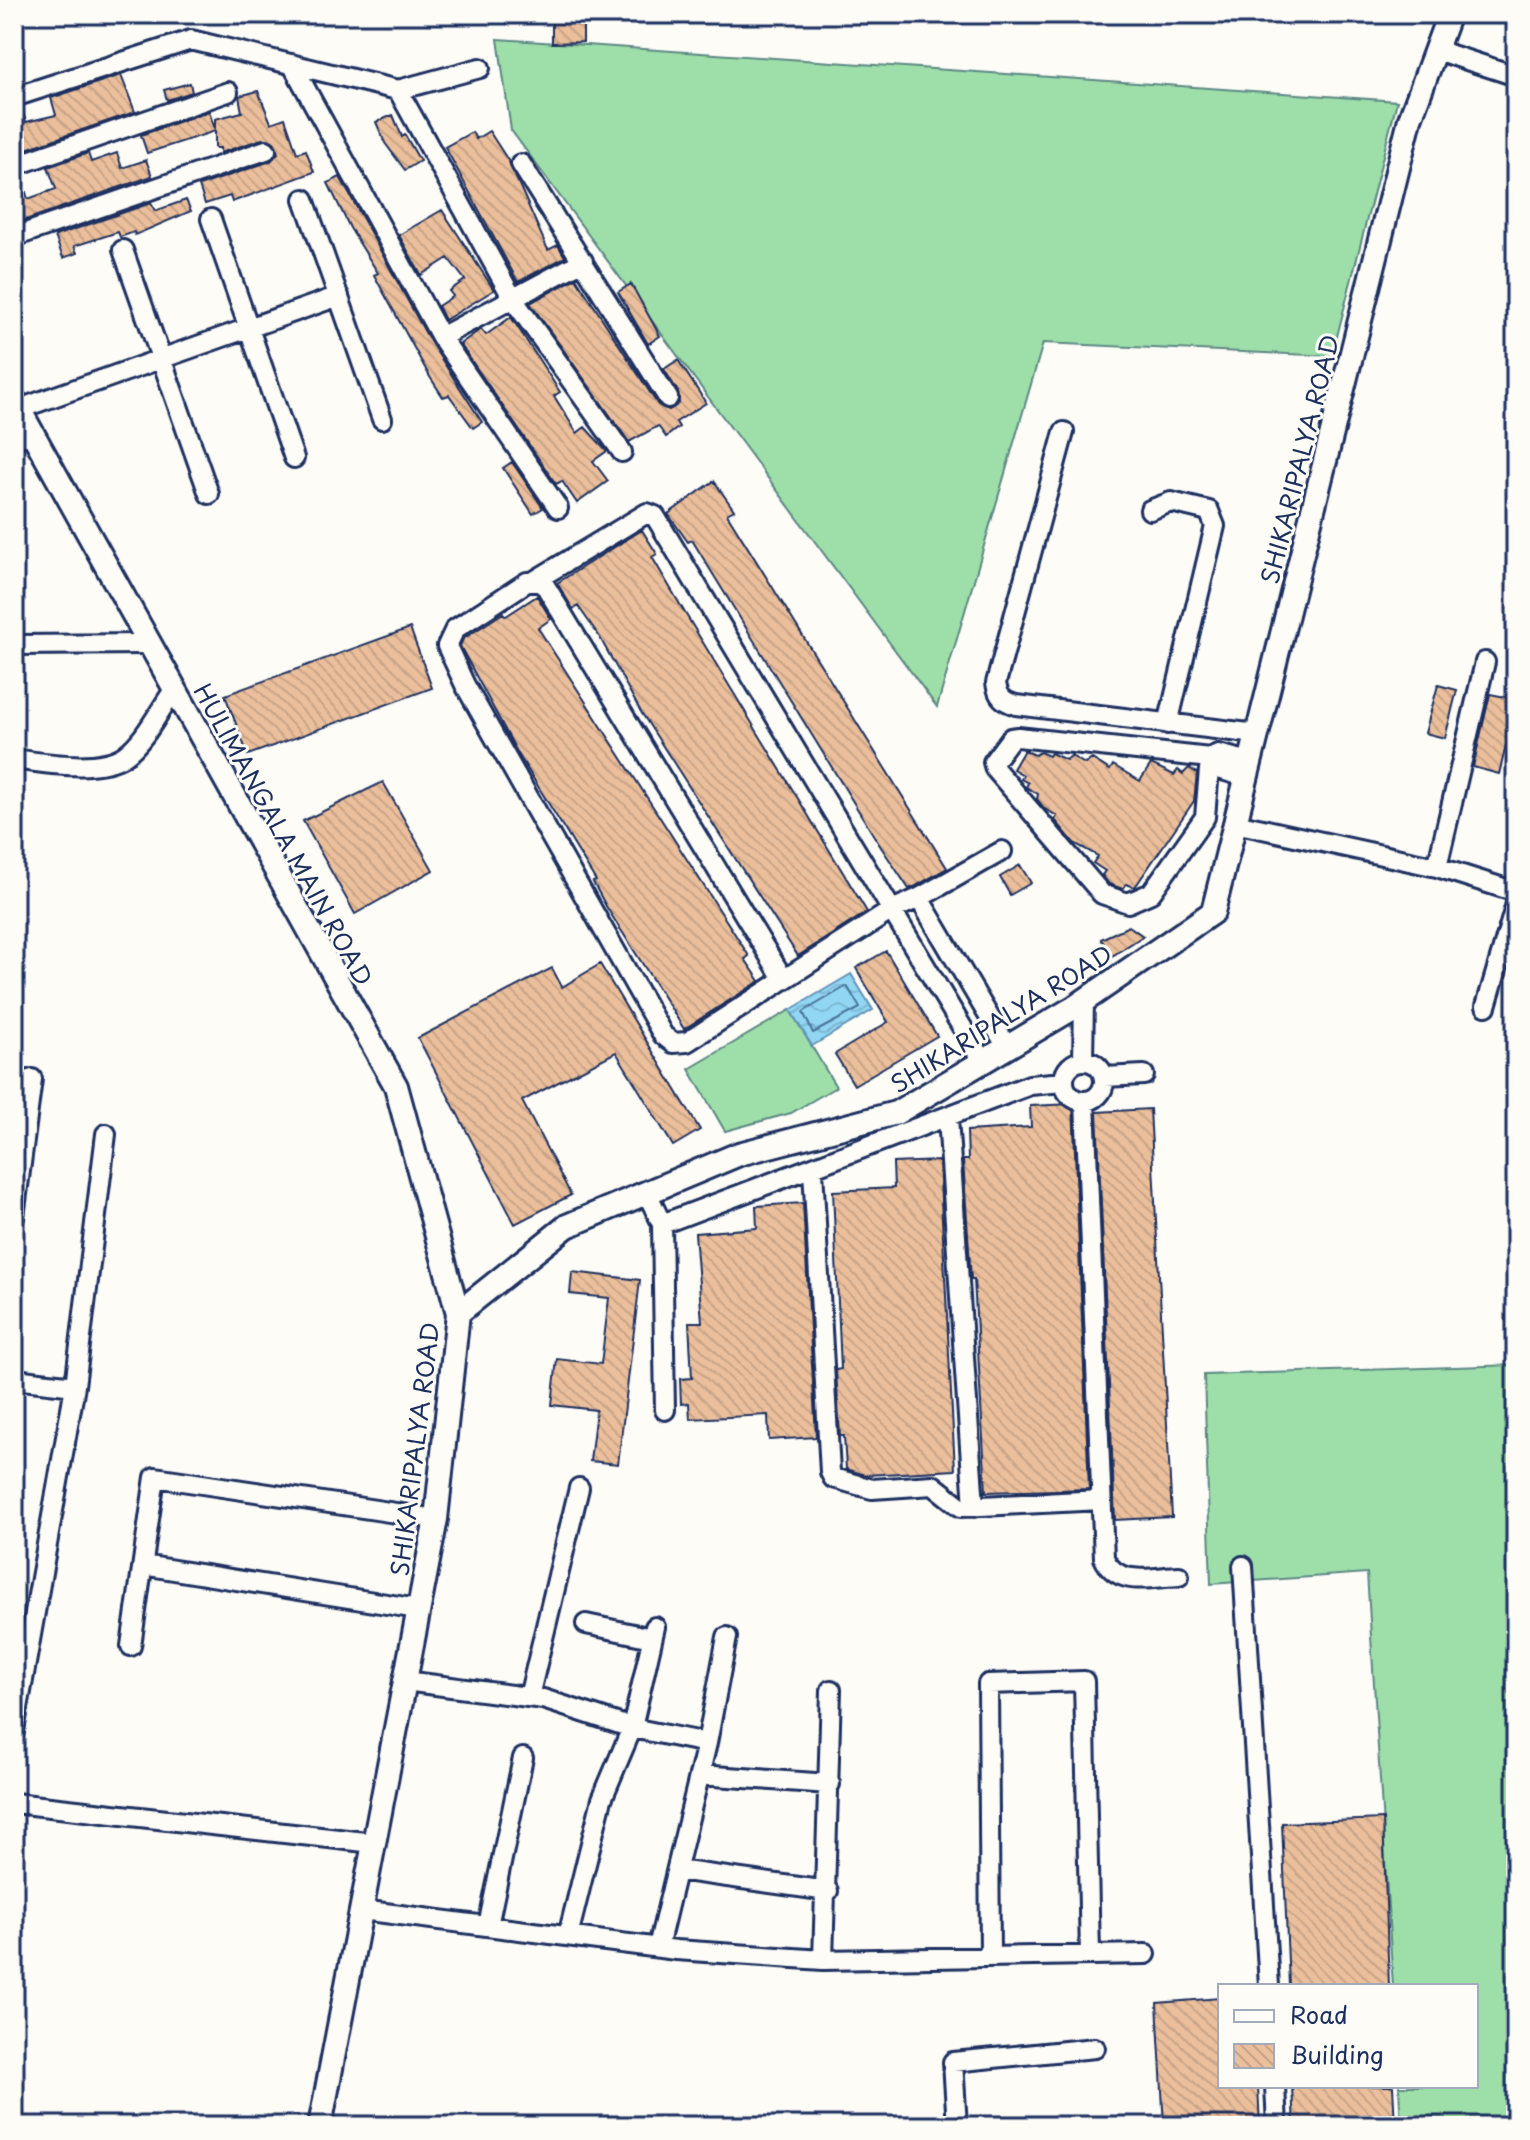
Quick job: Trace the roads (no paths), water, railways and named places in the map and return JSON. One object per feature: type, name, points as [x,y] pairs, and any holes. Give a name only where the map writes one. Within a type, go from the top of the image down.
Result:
[{"type":"street","name":"SHIKARIPALYA ROAD","points":[[320,2126],[436,1519],[458,1313],[567,1226],[739,1154],[896,1113],[1084,1001],[1213,912],[1410,119],[1449,14]]},
{"type":"street","points":[[14,97],[191,40],[398,90],[480,68]]},
{"type":"street","points":[[1436,50],[1516,76]]},
{"type":"street","points":[[292,64],[441,337],[558,508]]},
{"type":"street","points":[[398,90],[513,299],[622,452]]},
{"type":"street","points":[[14,166],[228,92]]},
{"type":"street","points":[[14,237],[266,150]]},
{"type":"street","points":[[521,164],[668,398]]},
{"type":"street","points":[[304,199],[382,419]]},
{"type":"street","points":[[211,219],[294,458]]},
{"type":"street","points":[[123,250],[209,494]]},
{"type":"street","points":[[441,337],[583,261]]},
{"type":"street","points":[[16,405],[161,359],[339,296]]},
{"type":"street","name":"HULIMANGALA MAIN ROAD","points":[[16,405],[23,436],[114,575],[148,644],[396,1086],[458,1313]]},
{"type":"street","points":[[1064,432],[996,683],[1003,701],[1257,734]]},
{"type":"street","points":[[1150,510],[1177,502],[1209,511],[1215,526],[1168,724]]},
{"type":"street","points":[[983,1062],[892,910],[655,516],[647,513],[455,629],[447,646],[465,685],[663,1035],[673,1043],[687,1042],[892,910],[1002,851]]},
{"type":"street","points":[[534,581],[546,587],[784,980]]},
{"type":"street","points":[[14,645],[148,644]]},
{"type":"street","points":[[1437,867],[1485,662]]},
{"type":"street","points":[[14,759],[59,766],[114,761],[130,751],[174,690]]},
{"type":"street","points":[[1211,762],[1205,817],[1151,893],[1128,903],[1102,894],[995,769],[993,762],[1011,738],[1018,737],[1211,762],[1248,769]]},
{"type":"street","points":[[1235,823],[1437,867],[1516,892]]},
{"type":"street","points":[[919,898],[1007,1047]]},
{"type":"street","points":[[1486,1006],[1516,904]]},
{"type":"street","points":[[1083,1061],[1084,1001]]},
{"type":"street","points":[[1083,1061],[1096,1065],[1104,1077],[1098,1096],[1085,1102],[1068,1094],[1063,1082],[1071,1065],[1083,1061]]},
{"type":"street","points":[[1104,1077],[1144,1075]]},
{"type":"street","points":[[14,1217],[32,1079]]},
{"type":"street","points":[[662,1224],[813,1170],[1030,1085],[1063,1082]]},
{"type":"street","points":[[1085,1102],[1104,1558],[1110,1571],[1121,1578],[1179,1576]]},
{"type":"street","points":[[948,1117],[974,1507]]},
{"type":"street","points":[[14,1731],[75,1386],[106,1134]]},
{"type":"street","points":[[813,1170],[830,1472],[833,1478],[872,1489],[933,1485],[953,1504],[974,1507],[1102,1500]]},
{"type":"street","points":[[646,1191],[662,1224],[665,1410]]},
{"type":"street","points":[[14,1379],[75,1386]]},
{"type":"street","points":[[131,1646],[155,1477],[436,1519]]},
{"type":"street","points":[[529,1697],[579,1488]]},
{"type":"street","points":[[143,1565],[418,1609]]},
{"type":"street","points":[[1243,1566],[1269,1984]]},
{"type":"street","points":[[568,1936],[602,1799],[632,1728],[653,1632],[586,1624]]},
{"type":"street","points":[[658,1947],[707,1743],[727,1637]]},
{"type":"street","points":[[405,1681],[529,1697],[632,1728],[707,1743]]},
{"type":"street","points":[[990,1957],[988,1684],[1084,1681],[1090,1955]]},
{"type":"street","points":[[823,1960],[828,1891],[831,1690]]},
{"type":"street","points":[[488,1926],[523,1758]]},
{"type":"street","points":[[699,1775],[830,1784]]},
{"type":"street","points":[[14,1803],[374,1843]]},
{"type":"street","points":[[677,1870],[828,1891]]},
{"type":"street","points":[[361,1910],[658,1947],[823,1960],[1146,1954]]},
{"type":"street","points":[[957,2126],[953,2062],[1095,2048]]},
{"type":"street","points":[[1275,2088],[1277,2126]]},
{"type":"water","points":[[851,974],[873,1010],[812,1046],[790,1010]]}]
